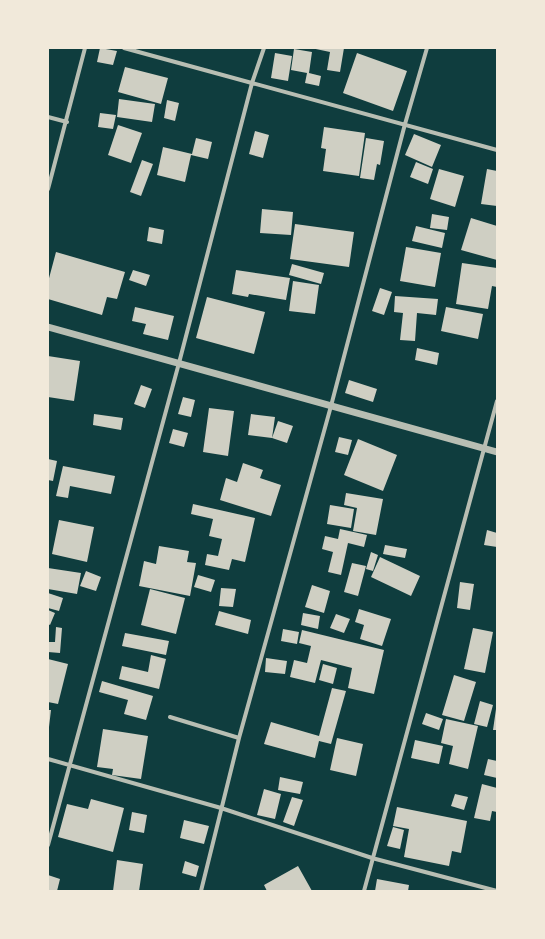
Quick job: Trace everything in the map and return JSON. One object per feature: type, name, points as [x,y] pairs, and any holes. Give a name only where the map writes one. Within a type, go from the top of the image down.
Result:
[{"type":"street","points":[[48,189],[85,48]]},
{"type":"street","points":[[124,48],[497,150]]},
{"type":"street","points":[[48,845],[179,363],[252,83],[264,48]]},
{"type":"street","points":[[201,891],[239,738],[331,406],[405,124],[427,48]]},
{"type":"street","points":[[48,117],[66,122]]},
{"type":"street","points":[[48,327],[497,452]]},
{"type":"street","points":[[364,891],[497,401]]},
{"type":"street","points":[[170,717],[239,738]]},
{"type":"street","points":[[48,759],[221,808],[372,858],[497,891]]},
{"type":"building","points":[[100,48],[117,51],[113,65],[97,62]]},
{"type":"building","points":[[311,48],[344,48],[340,72],[327,70],[330,52]]},
{"type":"building","points":[[294,49],[312,52],[309,73],[321,76],[319,86],[305,83],[307,73],[291,70]]},
{"type":"building","points":[[275,53],[292,56],[288,81],[271,78]]},
{"type":"building","points":[[357,53],[407,71],[393,111],[343,93]]},
{"type":"building","points":[[125,67],[168,78],[161,104],[118,92]]},
{"type":"building","points":[[119,99],[155,104],[152,122],[117,117]]},
{"type":"building","points":[[167,100],[179,103],[175,121],[164,118]]},
{"type":"building","points":[[100,113],[116,115],[113,129],[98,127]]},
{"type":"building","points":[[118,125],[142,133],[131,163],[108,155]]},
{"type":"building","points":[[324,127],[365,133],[359,176],[323,171],[326,149],[321,148]]},
{"type":"building","points":[[255,131],[269,135],[263,158],[249,154]]},
{"type":"building","points":[[414,134],[441,145],[432,167],[405,155]]},
{"type":"building","points":[[196,138],[212,142],[208,159],[191,155],[185,182],[157,175],[163,147],[192,154]]},
{"type":"building","points":[[366,138],[384,141],[380,165],[377,164],[374,180],[360,178]]},
{"type":"building","points":[[142,160],[153,164],[141,196],[130,192]]},
{"type":"building","points":[[416,162],[433,169],[428,184],[410,177]]},
{"type":"building","points":[[439,169],[464,176],[455,207],[430,199]]},
{"type":"building","points":[[487,169],[497,171],[497,206],[481,204]]},
{"type":"building","points":[[262,209],[293,212],[291,235],[260,233]]},
{"type":"building","points":[[432,214],[449,217],[447,230],[430,228]]},
{"type":"building","points":[[471,218],[497,226],[497,260],[461,250]]},
{"type":"building","points":[[295,224],[354,232],[349,267],[290,259]]},
{"type":"building","points":[[416,226],[445,233],[442,248],[412,241]]},
{"type":"building","points":[[149,227],[164,230],[162,244],[147,241]]},
{"type":"building","points":[[406,247],[441,253],[435,287],[400,281]]},
{"type":"building","points":[[56,252],[125,272],[117,299],[107,297],[102,315],[48,299],[48,282]]},
{"type":"building","points":[[462,263],[497,268],[497,287],[492,286],[488,309],[456,304]]},
{"type":"building","points":[[292,264],[324,273],[321,284],[289,275]]},
{"type":"building","points":[[133,270],[150,275],[146,286],[129,280]]},
{"type":"building","points":[[236,270],[290,278],[286,300],[249,294],[248,297],[232,294]]},
{"type":"building","points":[[293,281],[319,285],[315,314],[289,311]]},
{"type":"building","points":[[380,288],[392,292],[384,315],[372,311]]},
{"type":"building","points":[[395,296],[438,299],[436,315],[417,313],[415,341],[400,340],[403,313],[394,312]]},
{"type":"building","points":[[207,297],[265,312],[254,354],[196,338]]},
{"type":"building","points":[[135,307],[174,316],[168,340],[143,334],[146,324],[132,321]]},
{"type":"building","points":[[446,307],[483,314],[478,339],[441,331]]},
{"type":"building","points":[[417,348],[439,353],[437,365],[415,360]]},
{"type":"building","points":[[48,356],[80,361],[74,401],[48,397]]},
{"type":"building","points":[[349,380],[377,389],[373,402],[345,393]]},
{"type":"building","points":[[141,385],[152,389],[145,408],[134,404]]},
{"type":"building","points":[[183,397],[195,400],[191,417],[178,414]]},
{"type":"building","points":[[209,408],[234,411],[228,456],[203,452]]},
{"type":"building","points":[[94,414],[123,418],[121,430],[93,425]]},
{"type":"building","points":[[251,414],[275,417],[272,438],[248,435]]},
{"type":"building","points":[[278,421],[293,426],[287,443],[272,438]]},
{"type":"building","points":[[173,429],[188,433],[184,447],[169,443]]},
{"type":"building","points":[[339,437],[352,440],[348,455],[335,452]]},
{"type":"building","points":[[358,439],[397,455],[383,491],[344,475]]},
{"type":"building","points":[[48,459],[57,461],[53,481],[48,480]]},
{"type":"building","points":[[243,463],[263,470],[260,478],[281,485],[271,516],[220,500],[226,478],[237,482]]},
{"type":"building","points":[[63,466],[115,476],[111,494],[70,486],[68,498],[56,496]]},
{"type":"building","points":[[346,493],[383,499],[376,535],[353,531],[357,508],[344,505]]},
{"type":"building","points":[[193,504],[255,518],[245,562],[232,559],[229,570],[205,565],[207,554],[218,556],[222,539],[209,536],[213,519],[191,514]]},
{"type":"building","points":[[330,505],[354,509],[351,528],[327,524]]},
{"type":"building","points":[[59,520],[94,527],[87,562],[52,554]]},
{"type":"building","points":[[340,529],[367,535],[364,547],[348,543],[341,575],[328,572],[333,552],[322,549],[325,536],[338,539]]},
{"type":"building","points":[[487,530],[497,533],[497,547],[484,545]]},
{"type":"building","points":[[385,545],[407,549],[405,558],[383,554]]},
{"type":"building","points":[[159,546],[189,551],[187,562],[196,563],[190,596],[139,586],[144,561],[156,564]]},
{"type":"building","points":[[371,552],[378,555],[373,571],[366,569]]},
{"type":"building","points":[[380,557],[420,576],[411,596],[371,577]]},
{"type":"building","points":[[352,563],[366,566],[358,596],[344,592]]},
{"type":"building","points":[[48,568],[81,573],[77,594],[48,589]]},
{"type":"building","points":[[86,571],[101,577],[96,591],[80,586]]},
{"type":"building","points":[[198,575],[215,580],[211,592],[194,587]]},
{"type":"building","points":[[460,582],[474,584],[470,610],[457,608]]},
{"type":"building","points":[[312,585],[330,591],[324,613],[305,607]]},
{"type":"building","points":[[221,588],[236,589],[233,607],[219,606]]},
{"type":"building","points":[[150,589],[185,598],[176,634],[141,625]]},
{"type":"building","points":[[48,593],[63,598],[59,611],[48,608]]},
{"type":"building","points":[[359,609],[391,619],[382,646],[360,639],[364,625],[355,622]]},
{"type":"building","points":[[48,610],[55,613],[50,625],[48,624]]},
{"type":"building","points":[[219,611],[251,620],[248,634],[215,625]]},
{"type":"building","points":[[303,613],[320,616],[318,629],[301,625]]},
{"type":"building","points":[[336,614],[350,619],[344,633],[330,628]]},
{"type":"building","points":[[56,627],[62,628],[60,653],[48,652],[48,642],[55,642]]},
{"type":"building","points":[[473,628],[493,632],[485,673],[464,669]]},
{"type":"building","points":[[283,629],[299,632],[297,644],[281,641]]},
{"type":"building","points":[[302,630],[384,650],[374,694],[348,688],[352,668],[321,660],[315,683],[290,677],[294,660],[307,663],[311,646],[299,643]]},
{"type":"building","points":[[125,633],[169,641],[166,655],[122,646]]},
{"type":"building","points":[[151,655],[166,659],[159,689],[119,679],[122,666],[148,672]]},
{"type":"building","points":[[266,658],[287,661],[285,674],[265,672]]},
{"type":"building","points":[[48,659],[68,664],[58,704],[48,702]]},
{"type":"building","points":[[323,664],[337,668],[333,684],[319,680]]},
{"type":"building","points":[[454,675],[476,682],[464,721],[442,715]]},
{"type":"building","points":[[102,681],[153,696],[146,720],[124,714],[128,700],[99,692]]},
{"type":"building","points":[[332,688],[346,691],[331,744],[319,741],[315,758],[264,744],[271,722],[319,736]]},
{"type":"building","points":[[480,701],[493,705],[487,727],[474,724]]},
{"type":"building","points":[[496,709],[497,730],[493,730]]},
{"type":"building","points":[[48,710],[51,710],[49,727],[48,726]]},
{"type":"building","points":[[426,713],[443,719],[439,730],[422,724]]},
{"type":"building","points":[[446,719],[478,726],[468,769],[449,764],[453,746],[441,743]]},
{"type":"building","points":[[103,729],[148,736],[141,779],[112,775],[113,769],[97,767]]},
{"type":"building","points":[[337,738],[363,744],[356,776],[330,770]]},
{"type":"building","points":[[415,740],[443,746],[439,764],[411,758]]},
{"type":"building","points":[[488,759],[497,761],[497,778],[484,775]]},
{"type":"building","points":[[280,777],[303,782],[300,794],[278,790]]},
{"type":"building","points":[[482,784],[497,788],[497,812],[492,811],[490,821],[474,818]]},
{"type":"building","points":[[264,789],[281,794],[275,819],[257,815]]},
{"type":"building","points":[[455,794],[468,797],[464,810],[451,806]]},
{"type":"building","points":[[292,797],[303,800],[294,826],[283,822]]},
{"type":"building","points":[[91,799],[124,808],[113,852],[58,837],[67,804],[88,809]]},
{"type":"building","points":[[397,807],[467,821],[461,853],[452,851],[449,866],[404,857],[409,829],[393,826]]},
{"type":"building","points":[[132,812],[147,815],[144,833],[129,830]]},
{"type":"building","points":[[184,820],[209,826],[204,844],[180,838]]},
{"type":"building","points":[[393,827],[404,830],[400,849],[387,846]]},
{"type":"building","points":[[117,860],[143,864],[139,891],[113,891]]},
{"type":"building","points":[[185,861],[199,866],[196,877],[182,873]]},
{"type":"building","points":[[298,866],[312,891],[267,891],[264,885]]},
{"type":"building","points":[[48,875],[60,879],[57,891],[48,890]]},
{"type":"building","points":[[377,879],[409,885],[408,891],[375,891]]}]
